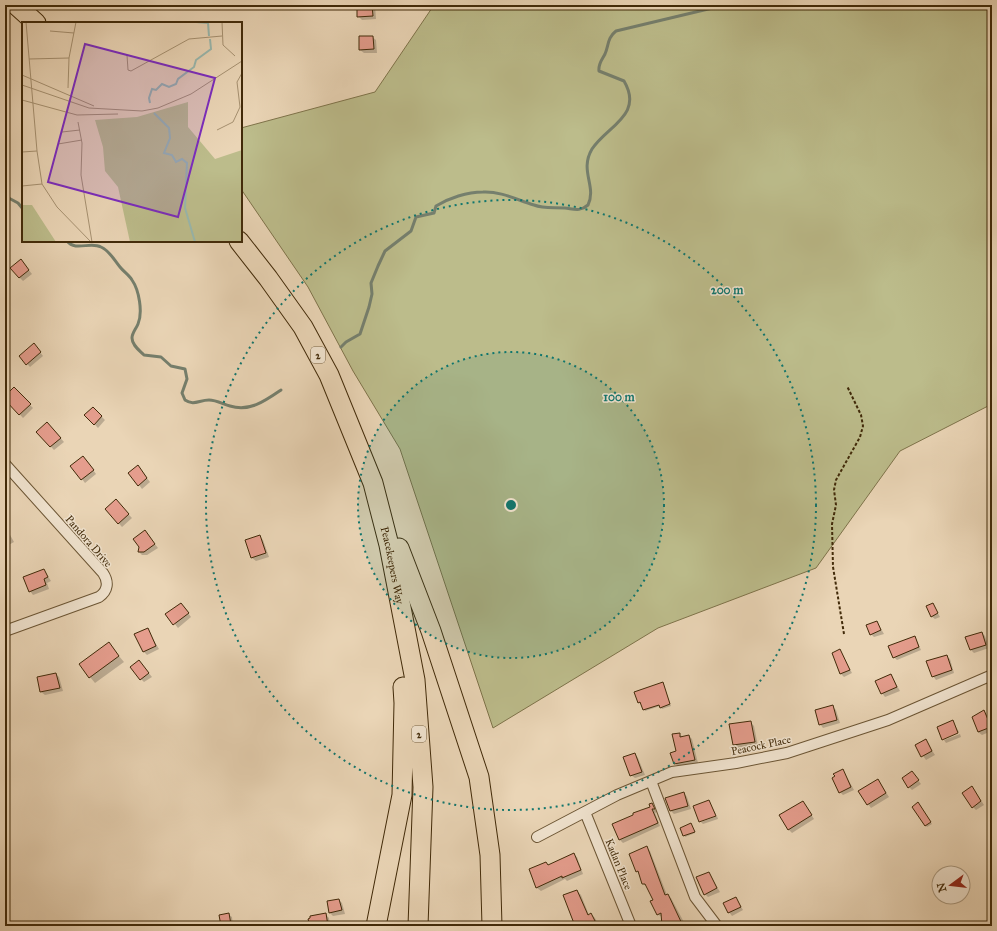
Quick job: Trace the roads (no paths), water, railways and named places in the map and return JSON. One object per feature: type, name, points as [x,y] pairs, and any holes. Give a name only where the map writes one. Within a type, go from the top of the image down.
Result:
[{"type":"highway","points":[[16,5],[35,22]]},
{"type":"highway","name":"Peacekeepers Way","points":[[240,242],[268,278],[306,334],[329,375],[373,482],[389,544],[415,680],[424,787],[418,926]]},
{"type":"highway","points":[[373,482],[431,631],[479,777],[490,855],[492,926]]},
{"type":"highway","points":[[376,926],[402,795],[404,704],[389,544]]},
{"type":"street","name":"Pandora Drive","points":[[5,464],[103,573],[107,584],[105,592],[99,597],[5,631]]},
{"type":"street","name":"Peacock Place","points":[[537,836],[617,795],[672,772],[736,763],[787,753],[888,720],[992,675]]},
{"type":"street","points":[[651,781],[695,897],[718,926]]},
{"type":"street","name":"Kadan Place","points":[[585,812],[631,926]]},
{"type":"waterway","points":[[341,347],[346,342],[360,334],[372,294],[371,283],[385,251],[411,231],[416,217],[434,213],[436,206],[447,200],[477,192],[503,194],[542,207],[577,210],[588,205],[591,191],[587,171],[588,157],[592,149],[621,119],[627,111],[630,103],[629,93],[624,81],[599,71],[600,64],[611,36],[616,31],[725,5]]},
{"type":"waterway","points":[[5,196],[18,203],[22,208]]},
{"type":"waterway","points":[[68,242],[75,246],[97,245],[101,247],[109,253],[131,278],[137,289],[140,301],[139,319],[132,336],[132,341],[144,355],[161,357],[171,366],[185,369],[187,379],[182,393],[185,400],[191,403],[212,400],[230,406],[244,408],[257,404],[281,390]]}]
